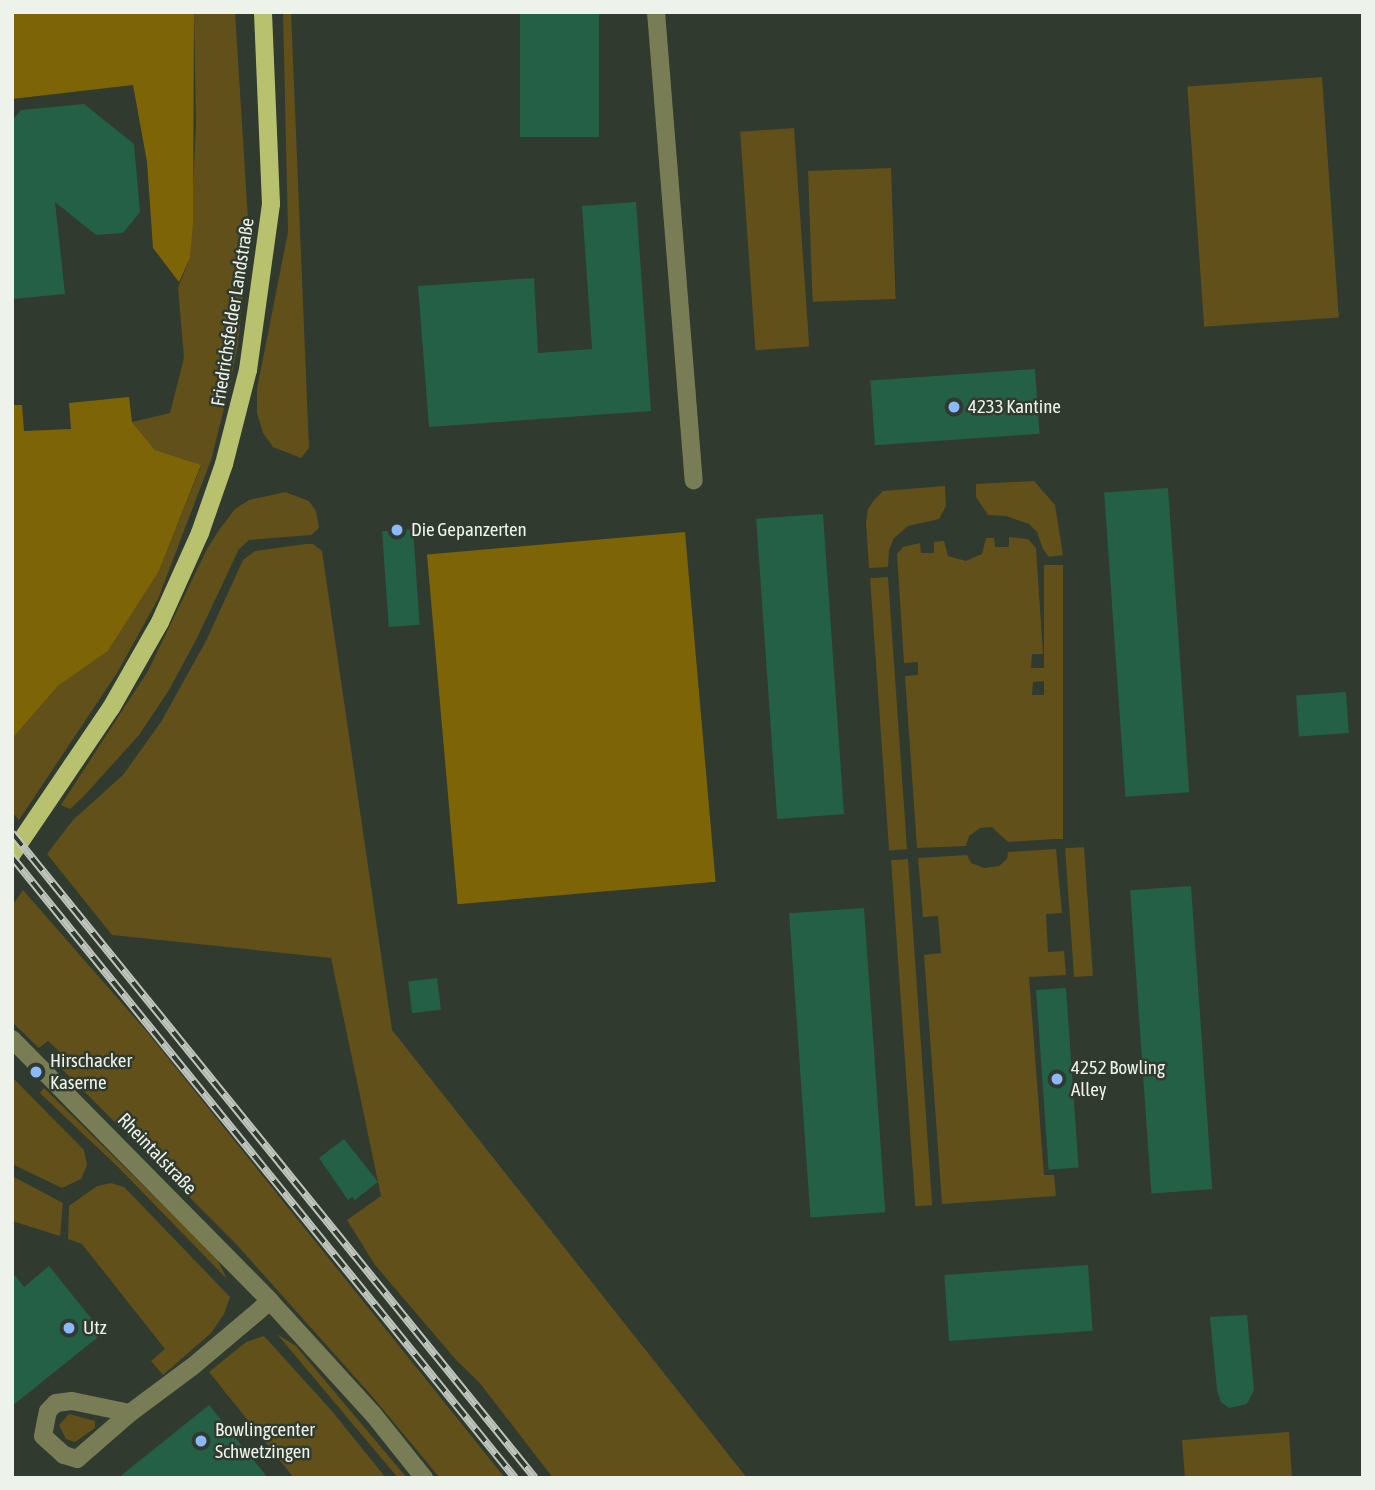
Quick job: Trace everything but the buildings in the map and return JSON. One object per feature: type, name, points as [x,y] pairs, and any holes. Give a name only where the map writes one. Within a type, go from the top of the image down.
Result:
[{"type":"main road","name":"Friedrichsfelder Landstraße","points":[[12,855],[111,708],[160,622],[200,533],[224,464],[248,370],[271,204],[263,12]]},
{"type":"street","points":[[656,12],[694,480]]},
{"type":"street","name":"Rheintalstraße","points":[[12,1039],[270,1301],[373,1414],[424,1478]]},
{"type":"street","points":[[130,1413],[72,1401],[56,1404],[48,1410],[43,1436],[64,1455],[77,1459],[270,1301]]},
{"type":"shaded area","points":[[12,12],[194,12],[193,223],[190,258],[179,282],[153,248],[147,162],[133,85],[12,99]]},
{"type":"shaded area","points":[[194,12],[235,12],[249,235],[238,344],[229,389],[211,460],[158,599],[117,673],[19,820],[12,812],[12,739],[58,686],[108,651],[159,571],[201,466],[155,450],[132,422],[170,413],[184,358],[178,288],[190,258],[196,123]]},
{"type":"shaded area","points":[[283,12],[291,12],[309,448],[301,458],[273,447],[263,433],[257,413],[257,389],[288,232]]},
{"type":"shaded area","points":[[1322,77],[1339,317],[1204,327],[1187,86]]},
{"type":"shaded area","points":[[794,128],[809,346],[755,350],[740,132]]},
{"type":"shaded area","points":[[891,168],[896,299],[813,302],[808,171]]},
{"type":"shaded area","points":[[129,397],[132,422],[155,450],[201,465],[159,571],[108,651],[58,686],[12,739],[12,405],[22,405],[24,431],[71,429],[69,403]]},
{"type":"shaded area","points":[[1034,481],[1055,505],[1063,555],[1049,557],[1037,532],[1029,524],[1006,516],[988,515],[976,497],[976,484]]},
{"type":"shaded area","points":[[945,486],[946,506],[939,519],[908,526],[894,538],[889,550],[888,567],[869,568],[866,522],[868,509],[874,500],[883,491]]},
{"type":"shaded area","points":[[285,492],[309,501],[316,511],[319,528],[311,535],[249,540],[239,549],[197,638],[169,690],[139,735],[70,809],[61,805],[148,671],[207,549],[219,530],[235,509],[249,500]]},
{"type":"shaded area","points":[[685,532],[716,882],[458,904],[427,555]]},
{"type":"shaded area","points":[[1009,537],[1028,539],[1036,548],[1043,654],[1032,654],[1031,668],[1044,668],[1045,681],[1033,682],[1032,695],[1046,695],[1056,832],[1054,839],[1008,842],[992,827],[980,828],[969,836],[966,846],[917,848],[905,676],[918,675],[918,662],[904,663],[897,554],[903,547],[920,543],[921,553],[934,553],[934,542],[944,541],[948,556],[966,561],[982,554],[986,538],[994,538],[995,547],[1009,547]]},
{"type":"shaded area","points":[[313,544],[322,551],[392,1030],[747,1478],[553,1478],[479,1382],[457,1361],[375,1265],[347,1220],[381,1196],[331,958],[112,935],[47,854],[73,820],[123,775],[161,722],[206,641],[243,560],[255,551]]},
{"type":"shaded area","points":[[1044,565],[1063,565],[1063,839],[1044,839]]},
{"type":"shaded area","points":[[888,577],[907,849],[889,851],[870,578]]},
{"type":"shaded area","points":[[1084,847],[1093,976],[1074,977],[1065,848]]},
{"type":"shaded area","points":[[1056,849],[1062,913],[1046,914],[1048,952],[1064,951],[1066,975],[1029,977],[1044,1175],[1054,1175],[1056,1196],[942,1204],[924,955],[941,953],[938,916],[923,917],[918,858],[967,855],[971,863],[984,868],[999,866],[1007,859],[1008,852]]},
{"type":"shaded area","points":[[908,859],[932,1205],[915,1206],[891,860]]},
{"type":"shaded area","points":[[23,890],[148,1033],[505,1478],[440,1478],[371,1395],[238,1246],[62,1069],[69,1060],[48,1041],[39,1048],[12,1022],[12,906]]},
{"type":"shaded area","points":[[12,1077],[84,1150],[87,1165],[81,1179],[62,1188],[12,1164]]},
{"type":"shaded area","points":[[44,1088],[216,1257],[227,1279],[118,1167],[40,1093]]},
{"type":"shaded area","points":[[12,1176],[63,1203],[60,1236],[12,1221]]},
{"type":"shaded area","points":[[111,1183],[124,1187],[230,1297],[224,1314],[211,1333],[163,1375],[151,1361],[165,1349],[82,1244],[68,1239],[69,1206],[97,1186]]},
{"type":"shaded area","points":[[277,1334],[296,1346],[407,1478],[398,1478]]},
{"type":"shaded area","points":[[264,1336],[331,1410],[386,1478],[294,1478],[209,1372],[246,1342]]},
{"type":"shaded area","points":[[69,1414],[95,1421],[95,1428],[75,1442],[66,1439],[59,1425]]},
{"type":"shaded area","points":[[1289,1432],[1292,1478],[1185,1478],[1182,1440]]},
{"type":"railway","points":[[12,833],[535,1478]]},
{"type":"railway","points":[[12,857],[515,1478]]},
{"type":"place","name":"4233 Kantine","points":[[954,407]]},
{"type":"place","name":"Die Gepanzerten","points":[[397,530]]},
{"type":"place","name":"Hirschacker Kaserne","points":[[36,1072]]},
{"type":"place","name":"4252 Bowling Alley","points":[[1057,1079]]},
{"type":"place","name":"Utz","points":[[69,1328]]},
{"type":"place","name":"Bowlingcenter Schwetzingen","points":[[201,1441]]}]
